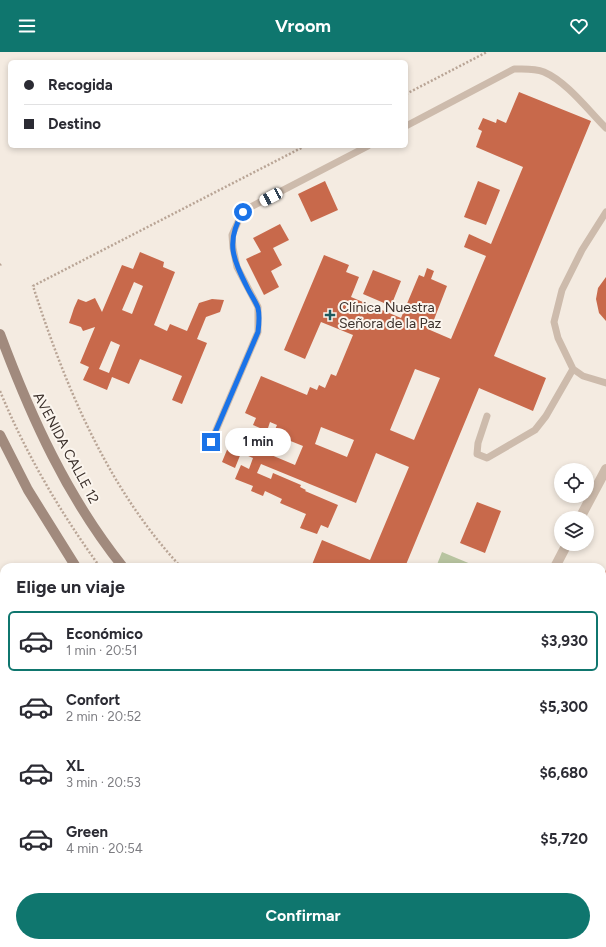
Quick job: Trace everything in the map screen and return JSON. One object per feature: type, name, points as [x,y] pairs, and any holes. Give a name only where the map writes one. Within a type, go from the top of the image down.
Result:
[{"type":"main road","name":"AVENIDA CALLE 12","points":[[0,334],[23,396],[59,471],[83,512],[120,563]]},
{"type":"main road","points":[[0,435],[28,490],[74,563]]},
{"type":"street","points":[[584,511],[606,468]]},
{"type":"street","points":[[557,563],[563,551]]},
{"type":"lane","points":[[408,125],[514,69],[530,68],[544,72],[560,81],[606,128]]},
{"type":"lane","points":[[211,442],[258,332],[260,321],[258,307],[237,267],[232,235],[237,223],[243,212],[364,148]]},
{"type":"lane","points":[[606,212],[582,250],[562,290],[554,322],[558,338],[573,370],[583,376],[606,383]]},
{"type":"lane","points":[[487,416],[478,443],[477,454],[487,458],[535,430],[546,416],[573,370]]},
{"type":"path","points":[[408,93],[487,52]]},
{"type":"path","points":[[178,563],[141,516],[104,458],[78,407],[49,337],[33,286],[301,148]]},
{"type":"path","points":[[0,391],[34,464],[77,535],[97,563]]},
{"type":"green space","points":[[442,552],[468,563],[438,563]]},
{"type":"building","points":[[519,92],[591,121],[494,356],[546,378],[533,411],[479,388],[407,563],[313,563],[322,540],[370,560],[409,467],[376,453],[356,503],[261,464],[257,473],[271,479],[273,473],[301,485],[300,487],[306,490],[305,491],[338,505],[328,528],[321,525],[317,534],[300,528],[306,514],[280,503],[282,499],[265,491],[263,496],[251,491],[253,486],[235,479],[241,465],[249,469],[253,458],[241,453],[235,468],[222,462],[229,445],[233,447],[236,440],[295,465],[303,446],[273,434],[277,425],[270,422],[267,431],[253,425],[256,418],[245,413],[261,376],[307,395],[310,387],[317,390],[319,385],[325,388],[331,374],[336,376],[353,335],[321,322],[305,359],[284,350],[324,255],[349,265],[346,272],[359,277],[351,297],[401,318],[419,275],[424,277],[427,268],[434,271],[431,279],[447,286],[430,330],[451,339],[486,256],[464,247],[469,234],[491,244],[523,167],[476,147],[482,131],[478,129],[483,118],[496,123],[497,119],[506,123]],"holes":[[[415,369],[440,378],[414,440],[390,430]],[[321,427],[354,440],[347,457],[315,444]]]},
{"type":"building","points":[[325,181],[338,210],[311,222],[298,194]]},
{"type":"building","points":[[478,181],[500,190],[486,225],[464,217]]},
{"type":"building","points":[[280,224],[289,240],[273,248],[282,265],[271,271],[279,287],[264,295],[246,259],[261,252],[253,238]]},
{"type":"building","points":[[140,252],[164,262],[163,267],[175,272],[154,325],[167,331],[170,324],[187,331],[199,303],[212,299],[224,300],[220,312],[206,317],[197,339],[207,343],[182,404],[172,400],[182,376],[140,359],[129,384],[112,377],[107,390],[83,380],[89,367],[80,363],[95,327],[83,331],[81,327],[69,323],[78,299],[86,302],[95,298],[102,312],[122,265],[133,269]],"holes":[[[134,282],[143,286],[132,314],[122,310]],[[111,341],[120,345],[109,373],[99,369]]]},
{"type":"building","points":[[373,270],[401,281],[391,306],[363,294]]},
{"type":"building","points":[[606,277],[606,321],[599,313],[596,299],[598,288]]},
{"type":"building","points":[[477,502],[501,511],[485,553],[460,543]]},
{"type":"place","name":"Clínica Nuestra Señora de la Paz","points":[[330,315]]},
{"type":"route","points":[[211,442],[258,332],[260,321],[258,307],[237,267],[233,248],[232,235],[243,212]]}]
